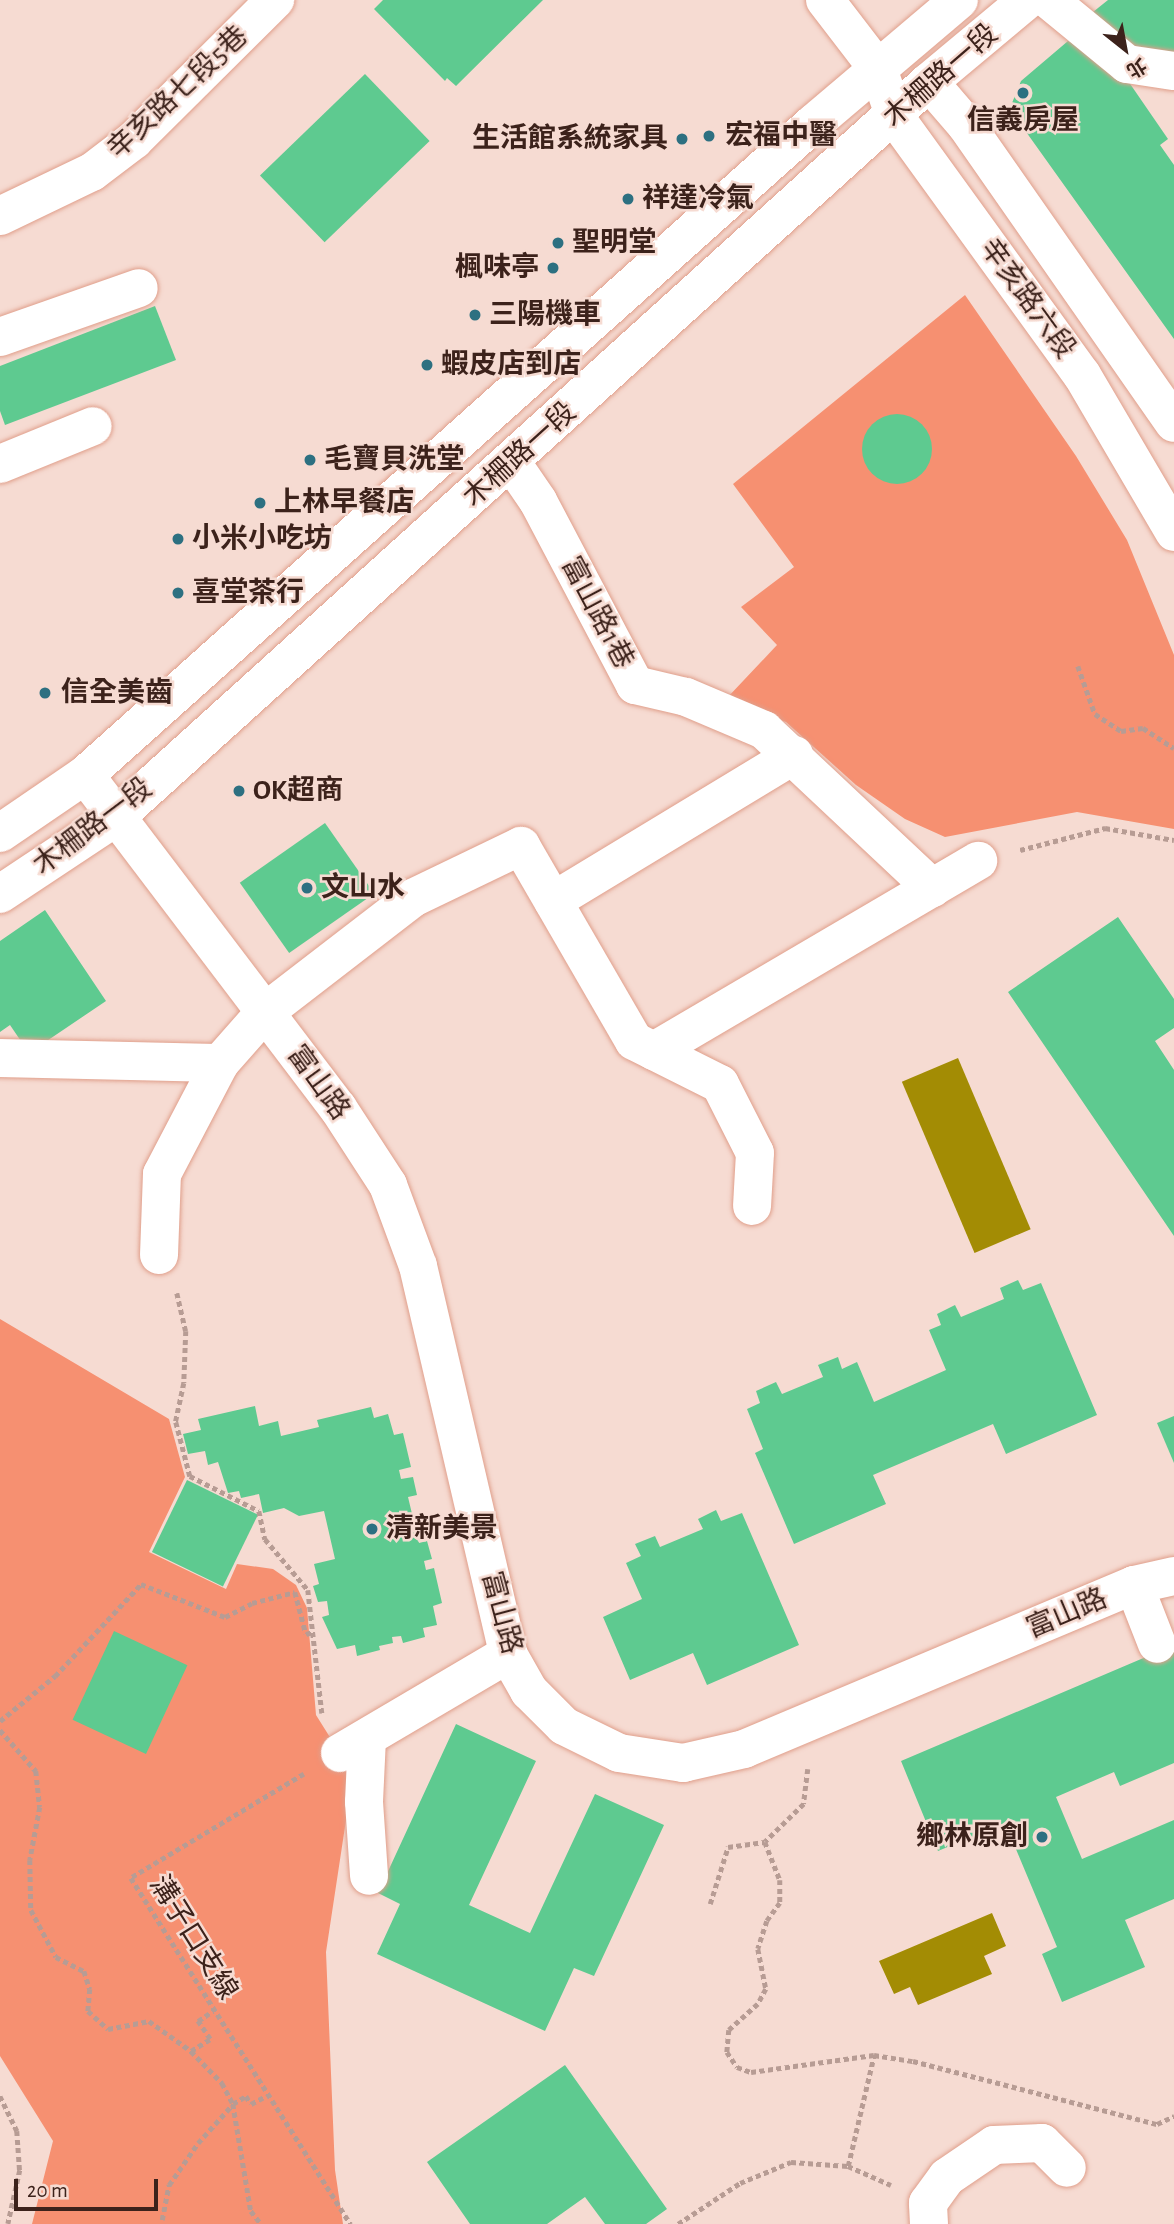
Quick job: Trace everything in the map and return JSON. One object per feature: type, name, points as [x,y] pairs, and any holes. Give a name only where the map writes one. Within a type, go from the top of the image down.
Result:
[{"type":"street","name":"辛亥路七段5巷","points":[[0,216],[92,172],[134,140],[275,0]]},
{"type":"street","name":"辛亥路六段","points":[[825,0],[878,69],[895,117],[1082,375],[1174,532]]},
{"type":"street","name":"木柵路一段","points":[[0,833],[85,775],[878,69],[959,0]]},
{"type":"street","name":"木柵路一段","points":[[0,894],[117,817],[895,117],[929,82],[1027,0]]},
{"type":"street","points":[[1049,0],[1126,64],[1174,71]]},
{"type":"street","points":[[878,69],[929,82]]},
{"type":"street","name":"辛亥路六段","points":[[929,82],[967,125],[1174,423]]},
{"type":"street","points":[[0,337],[139,288]]},
{"type":"street","points":[[0,464],[93,426]]},
{"type":"street","name":"富山路1巷","points":[[512,463],[538,501],[635,685],[686,697],[764,730],[794,755],[932,888]]},
{"type":"street","points":[[553,901],[794,755]]},
{"type":"street","name":"富山路","points":[[85,775],[338,1108],[388,1185],[418,1266],[508,1654],[528,1691],[564,1726],[618,1753],[682,1763],[744,1749],[1135,1585],[1174,1576]]},
{"type":"street","points":[[159,1255],[162,1174],[220,1063],[265,1012],[413,898],[521,846],[634,1041],[720,1084],[755,1153],[752,1206]]},
{"type":"street","points":[[653,1051],[978,861]]},
{"type":"street","points":[[0,1058],[220,1063]]},
{"type":"street","points":[[1135,1585],[1157,1644]]},
{"type":"street","points":[[369,1876],[364,1802],[353,1745],[508,1654]]},
{"type":"street","points":[[929,2213],[947,2177],[994,2145],[1042,2143],[1067,2168]]},
{"type":"path","points":[[1078,666],[1096,714],[1121,731],[1143,728],[1174,748]]},
{"type":"path","points":[[978,861],[1105,828],[1174,841]]},
{"type":"path","points":[[159,1255],[173,1276],[186,1331],[184,1383],[176,1422],[190,1476],[259,1511],[265,1539],[308,1590],[320,1707],[353,1745]]},
{"type":"path","points":[[0,1721],[55,1676],[141,1584],[225,1616],[251,1603],[295,1592],[306,1633],[313,1632]]},
{"type":"path","points":[[710,1904],[728,1847],[765,1842],[804,1804],[809,1788],[808,1766],[792,1729]]},
{"type":"path","points":[[0,1730],[36,1771],[40,1807],[30,1860],[31,1910],[56,1957],[84,1971],[90,1989],[88,2011],[108,2029],[149,2021],[191,2051],[222,2083],[233,2104],[251,2211],[261,2224]]},
{"type":"path","name":"溝子口支線","points":[[351,2224],[266,2095],[131,1878],[353,1745]]},
{"type":"path","points":[[765,1842],[780,1880],[780,1903],[766,1921],[758,1949],[766,1989],[758,2004],[729,2030],[727,2052],[737,2067],[751,2072],[874,2055],[913,2061],[1157,2124],[1174,2116]]},
{"type":"path","points":[[191,2051],[210,2039],[198,2021],[214,2011]]},
{"type":"path","points":[[848,2166],[874,2055]]},
{"type":"path","points":[[162,2220],[169,2185],[233,2104],[246,2096],[251,2104],[266,2095]]},
{"type":"path","points":[[0,2096],[18,2131],[20,2170],[8,2224]]},
{"type":"path","points":[[678,2224],[740,2183],[791,2162],[848,2166],[929,2213]]},
{"type":"shaded area","points":[[965,295],[1076,456],[1127,540],[1174,655],[1174,829],[1077,812],[945,837],[905,819],[856,785],[786,722],[727,698],[777,645],[741,607],[794,567],[733,484]]},
{"type":"shaded area","points":[[958,1058],[1031,1229],[975,1253],[902,1082]]},
{"type":"shaded area","points":[[0,1319],[169,1419],[185,1477],[149,1552],[226,1589],[237,1564],[273,1569],[296,1585],[307,1608],[316,1715],[353,1774],[326,1952],[335,2170],[343,2224],[32,2224],[53,2141],[0,2056]]},
{"type":"shaded area","points":[[992,1913],[1006,1946],[984,1956],[992,1974],[918,2005],[910,1987],[894,1994],[879,1961]]},
{"type":"building","points":[[383,0],[543,0],[456,86],[447,78],[445,81],[374,9]]},
{"type":"building","points":[[1108,0],[1174,0],[1174,62],[1131,57],[1093,12]]},
{"type":"building","points":[[1068,41],[1113,59],[1168,139],[1160,145],[1174,165],[1174,339],[1019,122],[1012,103],[1021,81]]},
{"type":"building","points":[[365,74],[430,141],[325,242],[260,175]]},
{"type":"building","points":[[155,306],[176,360],[5,425],[0,411],[0,366]]},
{"type":"building","points":[[897,414],[922,424],[932,449],[922,474],[897,484],[872,474],[862,449],[872,424]]},
{"type":"building","name":"文山水","points":[[325,823],[374,893],[289,953],[240,883]]},
{"type":"building","points":[[45,910],[106,1001],[29,1053],[10,1025],[0,1032],[0,941]]},
{"type":"building","points":[[1118,917],[1174,999],[1174,1028],[1155,1041],[1174,1070],[1174,1236],[1008,992]]},
{"type":"building","points":[[1018,1280],[1023,1290],[1041,1283],[1097,1415],[1006,1454],[993,1424],[873,1475],[886,1504],[794,1544],[755,1453],[763,1449],[747,1409],[760,1403],[756,1391],[776,1382],[782,1394],[823,1377],[818,1365],[838,1357],[842,1369],[857,1362],[874,1402],[946,1370],[929,1330],[941,1325],[937,1314],[955,1305],[961,1317],[1004,1299],[1000,1288]]},
{"type":"building","name":"清新美景","points":[[255,1406],[259,1426],[278,1421],[281,1436],[319,1427],[317,1420],[371,1407],[374,1418],[388,1414],[394,1435],[403,1433],[411,1467],[399,1470],[401,1479],[413,1477],[417,1495],[408,1497],[419,1543],[427,1541],[432,1559],[424,1561],[426,1570],[434,1568],[442,1603],[433,1606],[437,1625],[423,1628],[425,1637],[403,1643],[401,1636],[392,1637],[393,1643],[379,1646],[380,1650],[357,1656],[355,1645],[337,1649],[322,1617],[329,1615],[327,1601],[318,1602],[313,1586],[319,1584],[314,1564],[335,1559],[324,1511],[299,1516],[284,1508],[263,1513],[259,1494],[241,1498],[239,1491],[228,1493],[218,1462],[208,1465],[205,1451],[188,1454],[183,1434],[201,1430],[198,1419]]},
{"type":"building","points":[[1174,1416],[1174,1463],[1157,1423]]},
{"type":"building","points":[[187,1480],[258,1515],[223,1587],[152,1552]]},
{"type":"building","points":[[716,1510],[721,1521],[742,1513],[799,1645],[707,1685],[693,1653],[630,1680],[603,1617],[642,1599],[626,1563],[641,1556],[635,1544],[655,1536],[660,1547],[703,1529],[698,1519]]},
{"type":"building","points":[[114,1631],[187,1665],[146,1754],[73,1720]]},
{"type":"building","name":"鄉林原創","points":[[1174,1645],[1174,1763],[1120,1786],[1114,1772],[1056,1797],[1082,1859],[1174,1820],[1174,1899],[1125,1920],[1145,1967],[1062,2002],[1042,1954],[1057,1947],[1005,1823],[938,1851],[901,1761]]},
{"type":"building","points":[[456,1724],[536,1761],[469,1905],[530,1933],[595,1794],[664,1825],[594,1976],[574,1968],[545,2031],[377,1954],[400,1904],[378,1893]]},
{"type":"building","points":[[565,2065],[667,2209],[646,2224],[605,2224],[585,2197],[547,2224],[470,2224],[427,2162]]},
{"type":"place","name":"信義房屋","points":[[1023,93]]},
{"type":"place","name":"宏福中醫","points":[[709,136]]},
{"type":"place","name":"生活館系統家具","points":[[682,139]]},
{"type":"place","name":"祥達冷氣","points":[[628,199]]},
{"type":"place","name":"聖明堂","points":[[558,243]]},
{"type":"place","name":"楓味亭","points":[[553,268]]},
{"type":"place","name":"三陽機車","points":[[475,315]]},
{"type":"place","name":"蝦皮店到店","points":[[427,365]]},
{"type":"place","name":"毛寶貝洗堂","points":[[310,460]]},
{"type":"place","name":"上林早餐店","points":[[260,503]]},
{"type":"place","name":"小米小吃坊","points":[[178,539]]},
{"type":"place","name":"喜堂茶行","points":[[178,593]]},
{"type":"place","name":"信全美齒","points":[[45,693]]},
{"type":"place","name":"OK超商","points":[[239,791]]},
{"type":"place","name":"文山水","points":[[307,888]]},
{"type":"place","name":"清新美景","points":[[372,1529]]},
{"type":"place","name":"鄉林原創","points":[[1042,1837]]}]
